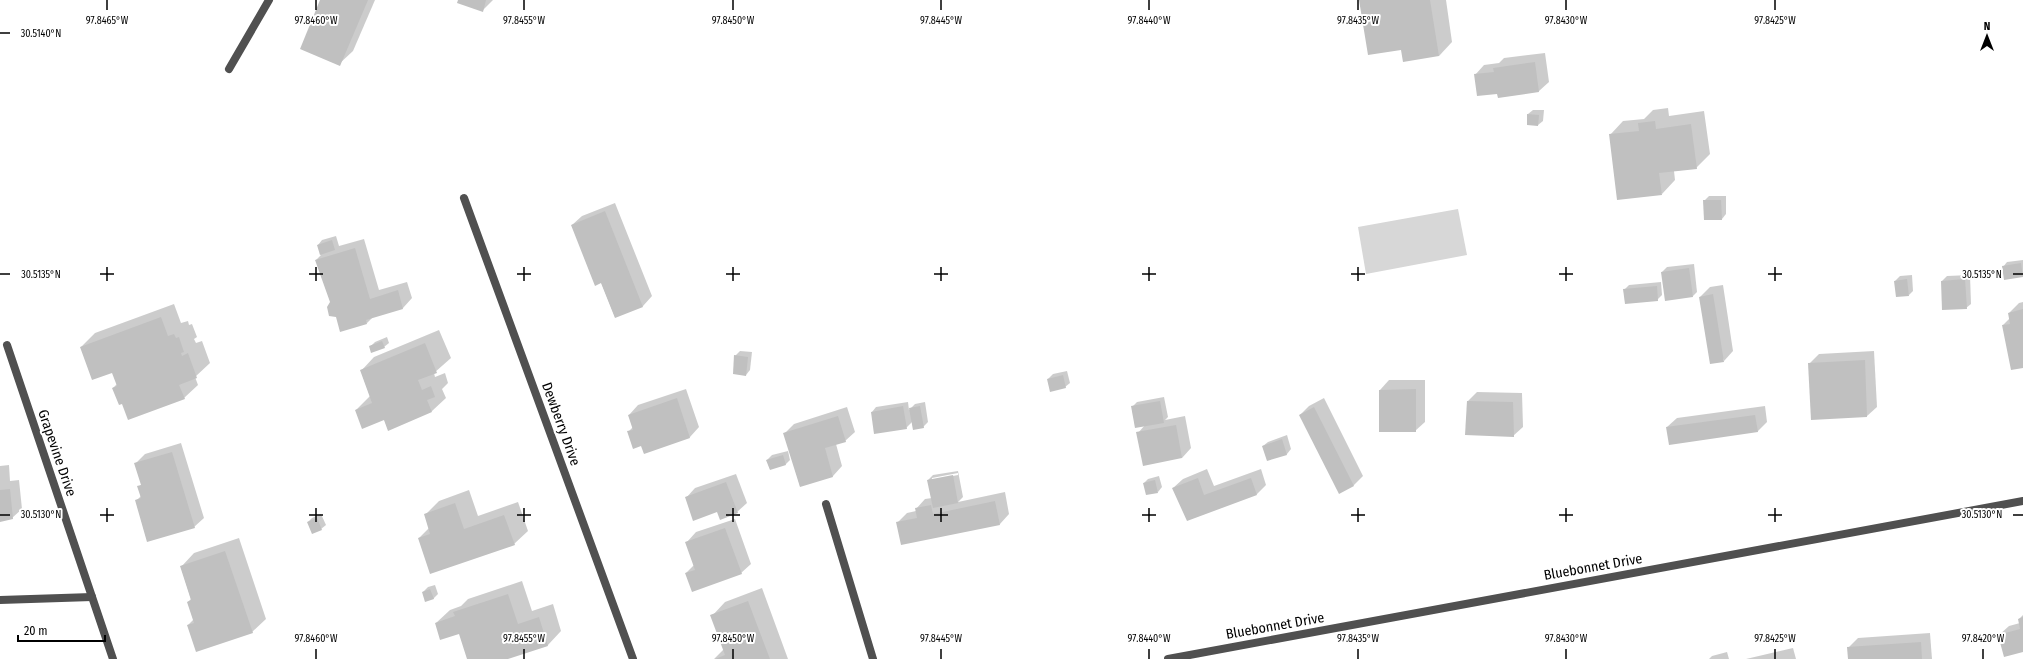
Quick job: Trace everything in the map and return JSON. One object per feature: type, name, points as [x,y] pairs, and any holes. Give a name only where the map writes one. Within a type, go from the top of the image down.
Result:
[{"type":"street","points":[[229,68],[268,0]]},
{"type":"street","name":"Dewberry Drive","points":[[464,198],[633,659]]},
{"type":"street","name":"Grapevine Drive","points":[[7,345],[113,659]]},
{"type":"street","name":"Bluebonnet Drive","points":[[1168,659],[2023,501]]},
{"type":"street","points":[[826,504],[873,659]]},
{"type":"street","points":[[0,600],[92,597]]},
{"type":"shaded area","points":[[1458,209],[1467,255],[1366,274],[1358,227]]},
{"type":"building","points":[[320,0],[368,0],[340,66],[300,49]]},
{"type":"building","points":[[458,0],[486,0],[483,12],[457,3]]},
{"type":"building","points":[[1359,0],[1430,0],[1439,56],[1403,62],[1401,50],[1368,55]]},
{"type":"building","points":[[1535,62],[1539,92],[1498,98],[1497,94],[1477,96],[1474,74],[1494,72],[1493,68]]},
{"type":"building","points":[[1527,114],[1539,115],[1538,126],[1527,125]]},
{"type":"building","points":[[1655,121],[1656,129],[1691,124],[1697,169],[1659,173],[1662,195],[1617,200],[1609,134],[1639,131],[1638,123]]},
{"type":"building","points":[[1703,200],[1721,200],[1722,220],[1704,220]]},
{"type":"building","points":[[605,211],[643,307],[615,318],[601,283],[595,286],[571,225]]},
{"type":"building","points":[[332,240],[335,250],[320,255],[317,245]]},
{"type":"building","points":[[355,248],[370,299],[398,290],[403,309],[366,320],[367,324],[340,332],[336,317],[329,316],[327,307],[330,302],[315,260]]},
{"type":"building","points":[[2021,263],[2023,277],[2004,280],[2002,266]]},
{"type":"building","points":[[1689,268],[1693,297],[1665,301],[1661,272]]},
{"type":"building","points":[[1907,279],[1909,296],[1896,297],[1894,281]]},
{"type":"building","points":[[1965,279],[1967,309],[1942,310],[1941,281]]},
{"type":"building","points":[[1657,286],[1658,301],[1625,304],[1623,289]]},
{"type":"building","points":[[1713,294],[1724,362],[1710,364],[1699,297]]},
{"type":"building","points":[[2023,309],[2023,368],[2011,370],[2002,325],[2010,324],[2008,313]]},
{"type":"building","points":[[161,317],[168,336],[174,334],[176,338],[179,337],[184,352],[181,353],[182,356],[188,353],[197,378],[179,385],[185,399],[128,420],[122,404],[119,405],[112,388],[117,386],[112,373],[92,380],[80,347]]},
{"type":"building","points":[[382,341],[385,348],[371,353],[369,346]]},
{"type":"building","points":[[425,343],[437,373],[418,380],[422,390],[431,386],[435,397],[427,400],[432,412],[388,431],[384,420],[362,429],[355,410],[372,403],[360,370]]},
{"type":"building","points":[[734,355],[748,357],[746,376],[733,374]]},
{"type":"building","points":[[1865,360],[1867,417],[1811,420],[1808,363]]},
{"type":"building","points":[[1063,375],[1066,388],[1050,392],[1047,379]]},
{"type":"building","points":[[1416,389],[1416,432],[1379,432],[1379,390]]},
{"type":"building","points":[[677,398],[690,438],[644,454],[641,446],[633,449],[627,431],[633,430],[628,415]]},
{"type":"building","points":[[1160,401],[1164,423],[1135,428],[1131,406]]},
{"type":"building","points":[[1467,401],[1513,402],[1514,437],[1465,435]]},
{"type":"building","points":[[903,406],[907,429],[874,434],[871,412]]},
{"type":"building","points":[[920,406],[924,428],[913,430],[909,408]]},
{"type":"building","points":[[1314,407],[1354,486],[1339,494],[1299,415]]},
{"type":"building","points":[[1755,415],[1758,432],[1669,445],[1666,427]]},
{"type":"building","points":[[838,416],[846,442],[825,448],[833,477],[800,487],[783,433]]},
{"type":"building","points":[[1176,425],[1182,458],[1143,466],[1136,432]]},
{"type":"building","points":[[1282,439],[1287,455],[1267,461],[1262,446]]},
{"type":"building","points":[[172,452],[195,528],[147,542],[135,500],[141,498],[137,486],[141,485],[134,463]]},
{"type":"building","points":[[783,455],[786,465],[770,470],[766,460]]},
{"type":"building","points":[[953,475],[958,503],[933,508],[927,480]]},
{"type":"building","points":[[1198,478],[1204,495],[1251,478],[1257,495],[1187,521],[1172,488]]},
{"type":"building","points":[[1155,480],[1158,493],[1146,495],[1143,483]]},
{"type":"building","points":[[726,482],[738,513],[720,520],[717,512],[693,521],[685,497]]},
{"type":"building","points":[[10,489],[13,519],[0,522],[0,490]]},
{"type":"building","points":[[995,501],[1000,525],[901,545],[896,522],[917,518],[915,508],[931,505],[933,514]]},
{"type":"building","points":[[455,503],[464,529],[504,515],[515,545],[430,574],[418,538],[430,534],[424,514]]},
{"type":"building","points":[[317,518],[322,530],[312,534],[307,522]]},
{"type":"building","points":[[725,528],[742,574],[692,592],[685,573],[695,570],[685,542]]},
{"type":"building","points":[[225,551],[253,633],[196,652],[187,625],[194,623],[187,602],[191,600],[180,566]]},
{"type":"building","points":[[430,589],[434,599],[425,602],[422,592]]},
{"type":"building","points":[[508,594],[518,624],[539,617],[548,646],[508,659],[467,659],[459,634],[440,640],[435,623],[455,616],[453,612]]},
{"type":"building","points":[[748,601],[770,659],[715,659],[725,655],[710,615]]},
{"type":"building","points":[[2023,617],[2023,652],[2004,657],[1998,635],[2020,629],[2018,619]]},
{"type":"building","points":[[1921,642],[1922,659],[1848,659],[1847,647]]}]
